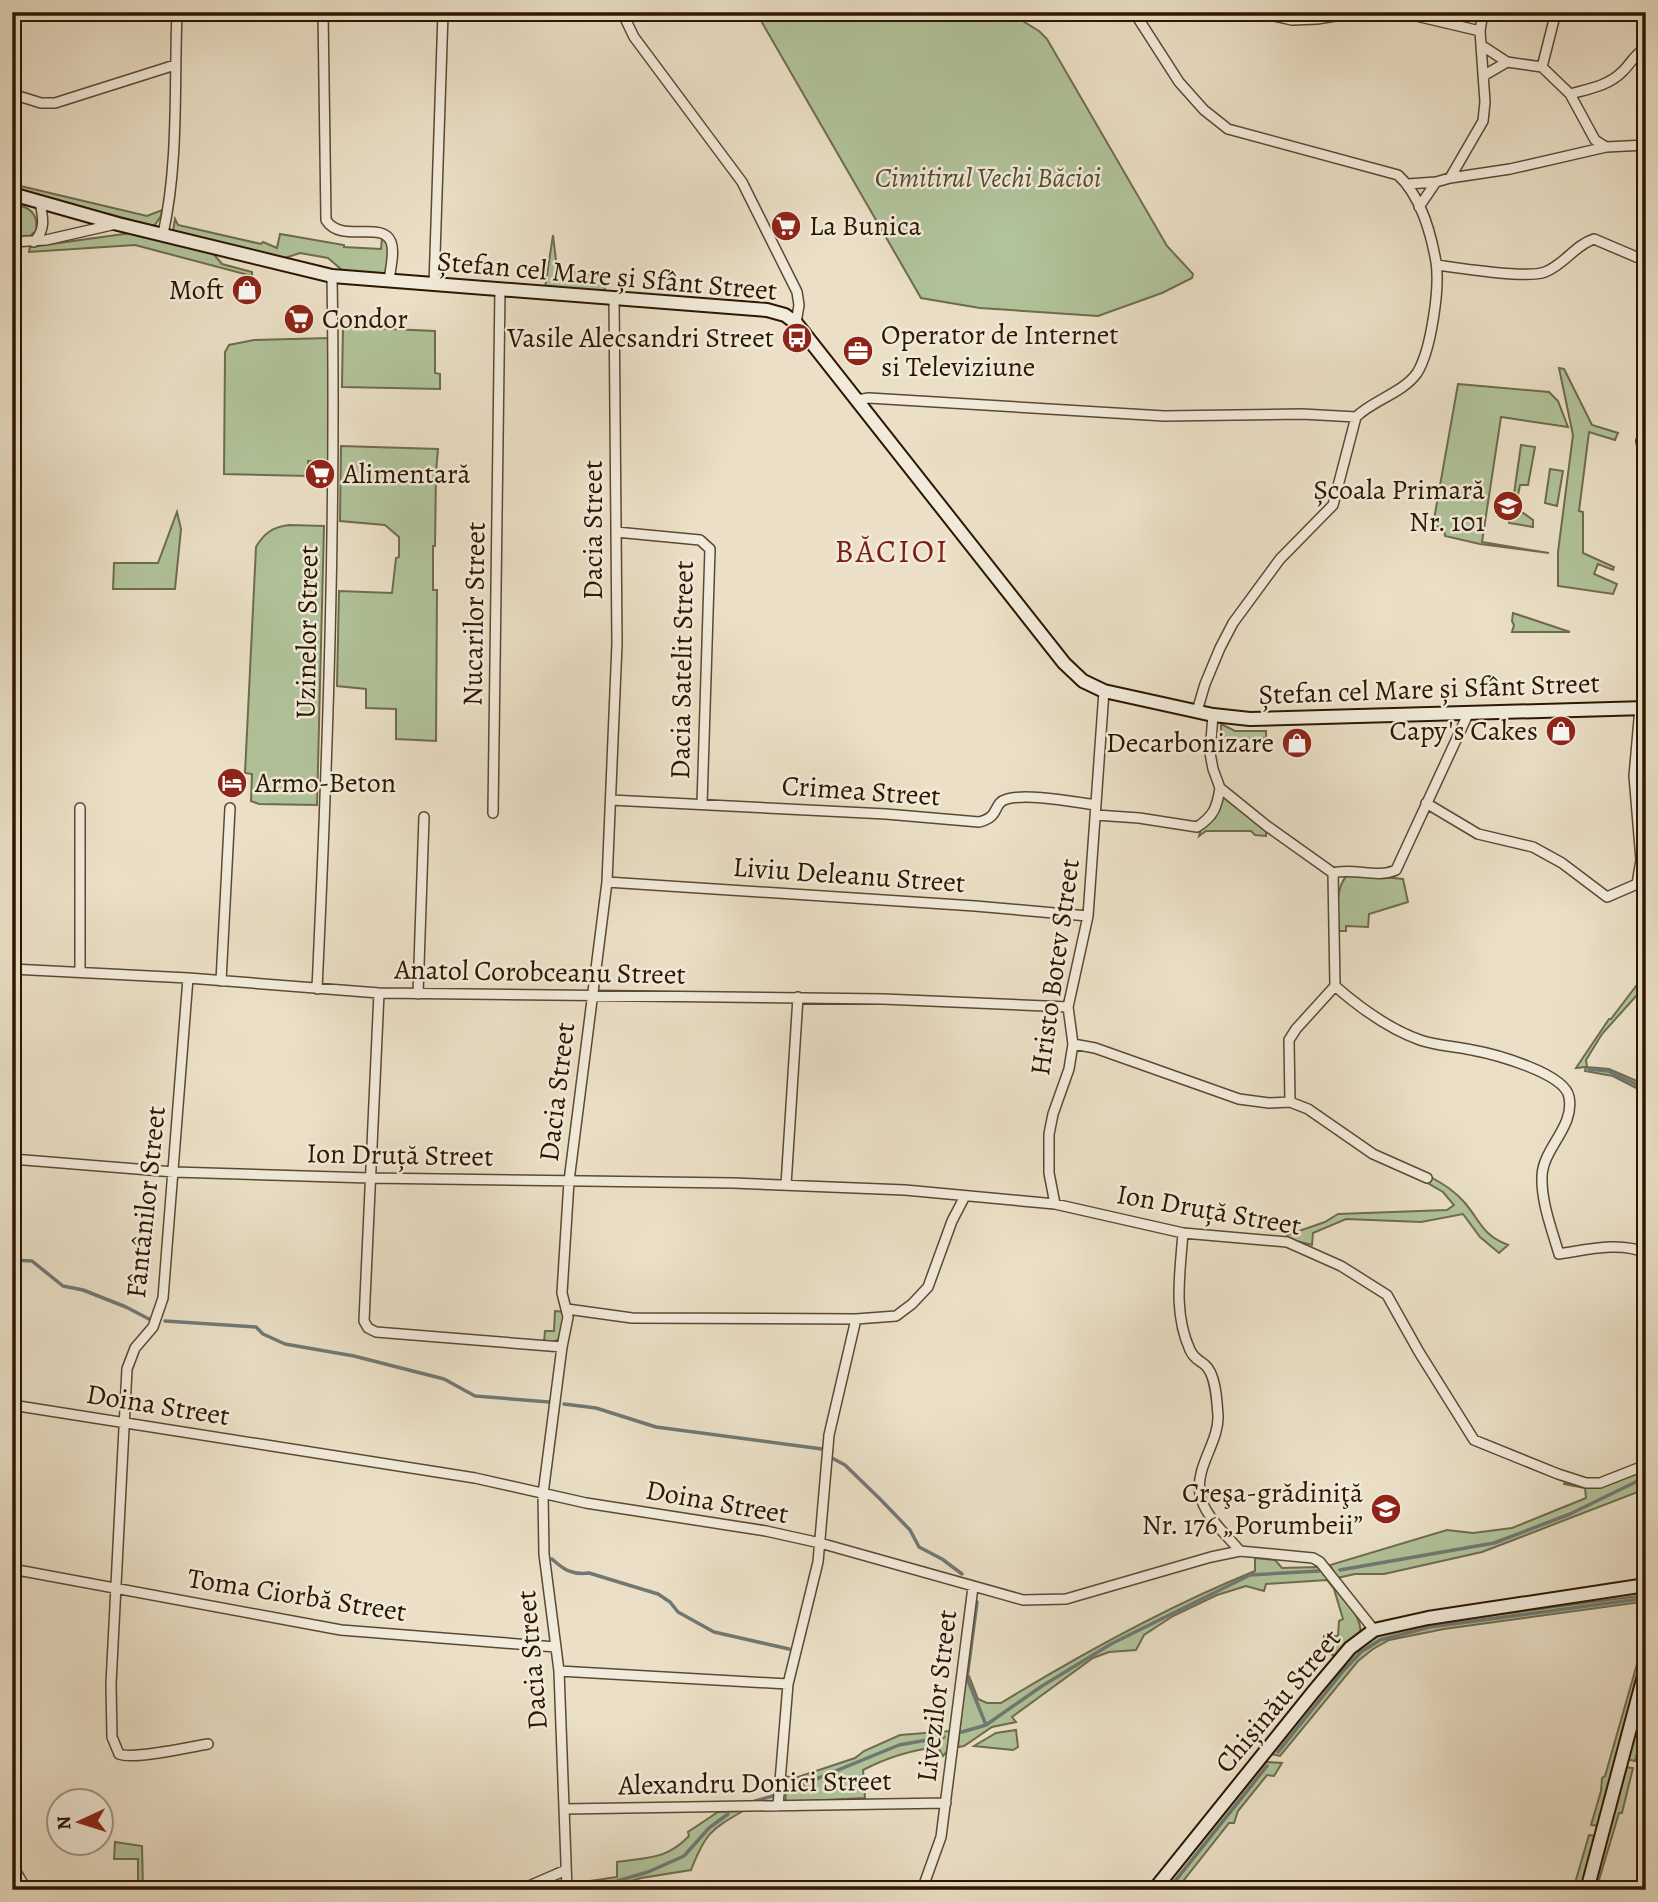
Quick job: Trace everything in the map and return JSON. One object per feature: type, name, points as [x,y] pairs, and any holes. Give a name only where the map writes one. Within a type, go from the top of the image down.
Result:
[{"type":"main road","name":"Ștefan cel Mare și Sfânt Street","points":[[12,194],[118,224],[332,276],[767,310],[785,315],[796,323],[1064,663],[1083,681],[1104,691],[1213,715],[1250,719],[1643,708]]},
{"type":"main road","name":"Chișinău Street","points":[[1154,1890],[1321,1682],[1350,1648],[1374,1630],[1428,1618],[1646,1586]]},
{"type":"main road","points":[[1587,1890],[1646,1668]]},
{"type":"street","points":[[163,233],[168,210],[176,91],[177,12]]},
{"type":"street","points":[[389,281],[392,248],[386,235],[377,232],[347,232],[333,228],[326,220],[323,12],[443,13],[434,285]]},
{"type":"street","points":[[622,12],[634,37],[742,181],[797,292],[799,305],[796,323]]},
{"type":"street","points":[[1134,12],[1179,82],[1204,110],[1228,129],[1398,175],[1408,184],[1419,207],[1437,265],[1434,319],[1425,355],[1416,374],[1396,390],[1366,407],[1356,417],[1333,505],[1280,559],[1233,623],[1215,660],[1197,711]]},
{"type":"street","points":[[1257,12],[1292,20],[1359,12],[1408,14],[1479,31]]},
{"type":"street","points":[[1450,178],[1483,121],[1479,31],[1483,12]]},
{"type":"street","points":[[1542,67],[1556,12]]},
{"type":"street","points":[[1481,45],[1507,62],[1542,67],[1570,94],[1595,141],[1606,147]]},
{"type":"street","points":[[1570,94],[1599,87],[1614,79],[1636,53],[1646,48]]},
{"type":"street","points":[[1483,76],[1507,62]]},
{"type":"street","points":[[12,94],[33,102],[55,103],[175,65]]},
{"type":"street","points":[[1408,184],[1510,169],[1606,147],[1646,145]]},
{"type":"street","points":[[1419,207],[1436,182]]},
{"type":"street","points":[[34,242],[41,234],[44,224],[40,202]]},
{"type":"street","name":"Ștefan cel Mare și Sfânt Street","points":[[12,242],[34,242],[118,224]]},
{"type":"street","points":[[1437,265],[1523,274],[1545,272],[1585,242],[1594,239],[1641,259],[1646,265]]},
{"type":"street","name":"Uzinelor Street","points":[[317,989],[326,812],[332,499],[332,276]]},
{"type":"street","name":"Nucarilor Street","points":[[493,813],[500,289]]},
{"type":"street","name":"Dacia Street","points":[[567,1890],[559,1671],[544,1555],[543,1494],[568,1317],[562,1293],[569,1181],[607,882],[617,644],[614,297]]},
{"type":"street","points":[[856,400],[869,398],[1164,416],[1276,413],[1356,417]]},
{"type":"street","points":[[1646,428],[1641,441],[1646,463]]},
{"type":"street","name":"Dacia Satelit Street","points":[[616,532],[700,540],[710,550],[702,804]]},
{"type":"street","name":"Hristo Botev Street","points":[[1055,1204],[1049,1172],[1049,1134],[1069,1069],[1073,1044],[1068,1007],[1088,916],[1104,691]]},
{"type":"street","points":[[1426,803],[1478,834],[1533,847],[1562,863],[1607,897],[1641,886],[1642,860],[1634,776],[1643,708]]},
{"type":"street","points":[[1333,873],[1342,870],[1396,870],[1469,712]]},
{"type":"street","points":[[1213,715],[1210,752],[1220,788],[1267,826],[1333,873]]},
{"type":"street","name":"Crimea Street","points":[[611,800],[886,814],[979,822],[989,820],[995,815],[998,804],[1004,800],[1018,798],[1197,827],[1217,809],[1220,788]]},
{"type":"street","points":[[80,808],[80,971]]},
{"type":"street","points":[[221,981],[230,808]]},
{"type":"street","points":[[418,994],[424,817]]},
{"type":"street","points":[[1290,1102],[1289,1040],[1296,1028],[1335,986],[1333,873]]},
{"type":"street","name":"Liviu Deleanu Street","points":[[607,882],[1088,916]]},
{"type":"street","name":"Anatol Corobceanu Street","points":[[12,969],[188,978],[379,993],[798,998],[1068,1007]]},
{"type":"street","name":"Fântânilor Street","points":[[116,1589],[130,1357],[153,1327],[163,1298],[188,978]]},
{"type":"street","points":[[1335,986],[1373,1015],[1419,1040],[1475,1050],[1537,1070],[1565,1088],[1569,1094],[1570,1107],[1542,1175],[1544,1195],[1559,1254],[1614,1248],[1646,1253]]},
{"type":"street","points":[[379,993],[364,1321],[368,1328],[376,1332],[562,1347]]},
{"type":"street","points":[[786,1185],[798,998]]},
{"type":"street","points":[[1073,1044],[1095,1048],[1238,1099],[1269,1103],[1290,1102],[1308,1109],[1373,1154],[1427,1178]]},
{"type":"street","name":"Ion Druță Street","points":[[12,1159],[174,1172],[786,1185],[917,1191],[955,1194],[964,1198],[1055,1204],[1183,1233],[1287,1241],[1308,1249],[1373,1284],[1387,1295],[1474,1440],[1586,1483],[1600,1483],[1646,1465]]},
{"type":"street","points":[[567,1309],[632,1318],[856,1319],[896,1316],[928,1287],[952,1221],[964,1198]]},
{"type":"street","points":[[1183,1233],[1179,1309],[1188,1348],[1194,1358],[1211,1372],[1218,1418],[1200,1481],[1200,1494],[1206,1511],[1240,1551]]},
{"type":"street","points":[[778,1806],[788,1684],[818,1562],[829,1435],[856,1319]]},
{"type":"street","name":"Doina Street","points":[[12,1405],[475,1478],[543,1494],[698,1522],[766,1531],[820,1543],[1023,1600],[1066,1599],[1240,1551],[1313,1558],[1320,1562],[1374,1630]]},
{"type":"street","name":"Toma Ciorbă Street","points":[[12,1569],[341,1630],[556,1647]]},
{"type":"street","name":"Livezilor Street","points":[[922,1890],[941,1837],[973,1587]]},
{"type":"street","points":[[116,1589],[111,1684],[112,1737],[115,1748],[119,1754],[125,1756],[208,1744]]},
{"type":"street","points":[[559,1671],[788,1684]]},
{"type":"street","name":"Alexandru Donici Street","points":[[565,1809],[946,1802]]},
{"type":"street","points":[[12,1865],[27,1890]]},
{"type":"street","points":[[520,1890],[566,1871]]},
{"type":"green space","name":"Cimitirul Vechi Băcioi","points":[[756,12],[1008,12],[1047,39],[1167,246],[1193,274],[1192,278],[1162,293],[1098,316],[980,308],[921,298]]},
{"type":"green space","points":[[12,184],[147,216],[162,210],[161,216],[154,226],[12,189]]},
{"type":"green space","points":[[19,205],[34,214],[36,231],[30,236],[12,238],[12,227]]},
{"type":"green space","points":[[175,219],[178,225],[261,244],[263,242],[277,248],[280,234],[344,247],[381,249],[382,238],[388,243],[388,266],[384,275],[342,270],[328,258],[300,253],[285,258],[173,231]]},
{"type":"green space","points":[[131,233],[211,251],[222,264],[252,272],[252,276],[135,245],[29,252],[30,247]]},
{"type":"green space","points":[[553,235],[557,269],[604,277],[605,292],[545,288]]},
{"type":"green space","points":[[343,327],[435,331],[435,373],[440,374],[440,389],[342,387]]},
{"type":"green space","points":[[329,338],[329,461],[308,461],[308,476],[224,474],[225,352],[229,345],[254,340]]},
{"type":"green space","points":[[1559,368],[1564,369],[1592,425],[1618,433],[1615,440],[1589,432],[1579,511],[1583,512],[1583,553],[1614,567],[1613,570],[1598,564],[1594,574],[1617,584],[1613,594],[1558,586],[1558,552],[1573,435]]},
{"type":"green space","points":[[1458,384],[1549,392],[1558,401],[1568,427],[1501,417],[1482,542],[1549,553],[1480,544],[1445,536],[1444,529],[1433,525]]},
{"type":"green space","points":[[1521,445],[1535,447],[1528,485],[1520,485],[1518,495],[1514,494]]},
{"type":"green space","points":[[341,446],[438,449],[433,546],[433,590],[437,590],[436,741],[396,739],[396,709],[366,708],[366,689],[337,686],[339,591],[392,593],[396,558],[399,557],[399,537],[385,525],[340,521]]},
{"type":"green space","points":[[1550,469],[1563,471],[1557,506],[1545,503]]},
{"type":"green space","points":[[1512,505],[1533,520],[1533,527],[1509,523]]},
{"type":"green space","points":[[177,512],[181,529],[175,589],[113,589],[114,563],[158,563]]},
{"type":"green space","points":[[289,525],[324,526],[317,805],[259,804],[251,801],[252,774],[245,773],[256,547],[270,532]]},
{"type":"green space","points":[[1513,613],[1570,632],[1512,632]]},
{"type":"green space","points":[[1221,724],[1235,731],[1266,731],[1266,738],[1221,741]]},
{"type":"green space","points":[[1223,797],[1266,829],[1266,836],[1255,835],[1251,831],[1206,831],[1199,836],[1201,828],[1215,818]]},
{"type":"green space","points":[[1347,875],[1403,879],[1408,902],[1369,914],[1368,927],[1346,926],[1346,931],[1339,931],[1340,888]]},
{"type":"green space","points":[[1646,973],[1646,985],[1602,1034],[1586,1060],[1587,1067],[1609,1069],[1646,1085],[1646,1093],[1613,1076],[1585,1071],[1586,1067],[1576,1068],[1609,1019]]},
{"type":"green space","points":[[1429,1176],[1457,1195],[1487,1232],[1508,1245],[1499,1253],[1480,1237],[1463,1214],[1421,1222],[1346,1219],[1313,1233],[1312,1245],[1285,1238],[1338,1214],[1447,1210],[1454,1205],[1443,1192],[1426,1182]]},
{"type":"green space","points":[[555,1311],[564,1312],[560,1339],[544,1342],[545,1331],[554,1331]]},
{"type":"green space","points":[[1646,1469],[1646,1487],[1643,1490],[1482,1552],[1384,1574],[1355,1574],[1337,1578],[1330,1565],[1447,1530],[1473,1533],[1512,1528],[1586,1498],[1585,1488],[1564,1484],[1565,1482],[1588,1486]]},
{"type":"green space","points":[[1255,1558],[1275,1560],[1282,1568],[1318,1567],[1353,1609],[1358,1619],[1360,1636],[1335,1656],[1324,1651],[1324,1636],[1338,1636],[1339,1621],[1343,1619],[1334,1589],[1327,1580],[1266,1584],[1264,1591],[1246,1586],[1217,1595],[1173,1616],[1144,1635],[1136,1650],[1109,1652],[1093,1658],[1012,1717],[1016,1722],[992,1727],[964,1746],[958,1747],[965,1676],[969,1676],[978,1699],[987,1703],[1001,1703],[1125,1632],[1255,1571]]},
{"type":"green space","points":[[1646,1595],[1646,1614],[1641,1602],[1444,1629],[1389,1640],[1358,1661],[1280,1756],[1271,1754],[1349,1657],[1367,1642],[1384,1633],[1424,1624]]},
{"type":"green space","points":[[1646,1623],[1646,1652],[1599,1826],[1591,1825],[1602,1778],[1605,1776],[1639,1657]]},
{"type":"green space","points":[[1646,1686],[1646,1718],[1635,1761],[1626,1759]]},
{"type":"green space","points":[[1016,1730],[1018,1747],[1013,1750],[974,1746],[996,1733]]},
{"type":"green space","points":[[950,1731],[947,1751],[943,1756],[938,1747],[928,1748],[881,1761],[863,1770],[865,1798],[786,1802],[784,1776],[795,1778],[855,1758],[864,1751],[900,1735]]},
{"type":"green space","points":[[1266,1762],[1282,1763],[1274,1776],[1267,1775],[1238,1811],[1234,1823],[1229,1823],[1176,1890],[1162,1890]]},
{"type":"green space","points":[[1624,1767],[1633,1768],[1622,1813],[1619,1813],[1596,1890],[1592,1890]]},
{"type":"green space","points":[[743,1811],[710,1834],[700,1848],[691,1870],[641,1878],[601,1890],[575,1890],[575,1883],[617,1877],[617,1862],[656,1856],[672,1849],[689,1836],[688,1832],[718,1812]]},
{"type":"green space","points":[[1589,1835],[1596,1836],[1582,1890],[1573,1890]]},
{"type":"green space","points":[[116,1842],[142,1846],[143,1890],[138,1890],[138,1859],[114,1859]]},
{"type":"waterway","points":[[1589,1069],[1608,1071],[1646,1089]]},
{"type":"waterway","points":[[12,1260],[32,1261],[63,1286],[83,1290],[149,1319]]},
{"type":"waterway","points":[[165,1321],[256,1327],[263,1334],[285,1344],[354,1356],[444,1379],[475,1396],[549,1402]]},
{"type":"waterway","points":[[564,1404],[596,1408],[656,1427],[822,1449]]},
{"type":"waterway","points":[[832,1458],[845,1465],[881,1500],[910,1530],[919,1547],[962,1574]]},
{"type":"waterway","points":[[1340,1570],[1494,1543],[1570,1514],[1646,1477]]},
{"type":"waterway","points":[[552,1559],[564,1569],[573,1572],[589,1573],[658,1594],[678,1612],[714,1632],[789,1649]]},
{"type":"waterway","points":[[962,1732],[986,1725],[1042,1686],[1111,1644],[1250,1575],[1319,1571]]},
{"type":"waterway","points":[[1278,1752],[1344,1670],[1361,1652],[1380,1640],[1430,1627],[1639,1599]]},
{"type":"waterway","points":[[977,1602],[967,1678],[986,1725]]},
{"type":"waterway","points":[[787,1791],[899,1745],[944,1737]]},
{"type":"waterway","points":[[1168,1890],[1267,1766]]},
{"type":"waterway","points":[[755,1801],[773,1796]]},
{"type":"waterway","points":[[586,1890],[648,1872],[684,1856],[709,1828],[728,1814]]},
{"type":"place","name":"La Bunica","points":[[786,226]]},
{"type":"place","name":"Moft","points":[[247,290]]},
{"type":"place","name":"Condor","points":[[299,319]]},
{"type":"place","name":"Vasile Alecsandri Street","points":[[797,338]]},
{"type":"place","name":"Operator de Internet si Televiziune","points":[[858,351]]},
{"type":"place","name":"Alimentară","points":[[320,474]]},
{"type":"place","name":"Școala Primară Nr. 101","points":[[1508,506]]},
{"type":"place","name":"Capy's Cakes","points":[[1561,731]]},
{"type":"place","name":"Decarbonizare","points":[[1297,743]]},
{"type":"place","name":"Armo-Beton","points":[[232,783]]},
{"type":"place","name":"Creşa-grădiniţă Nr. 176 „Porumbeii”","points":[[1386,1509]]},
{"type":"district","name":"BĂCIOI","points":[[892,551]]}]
